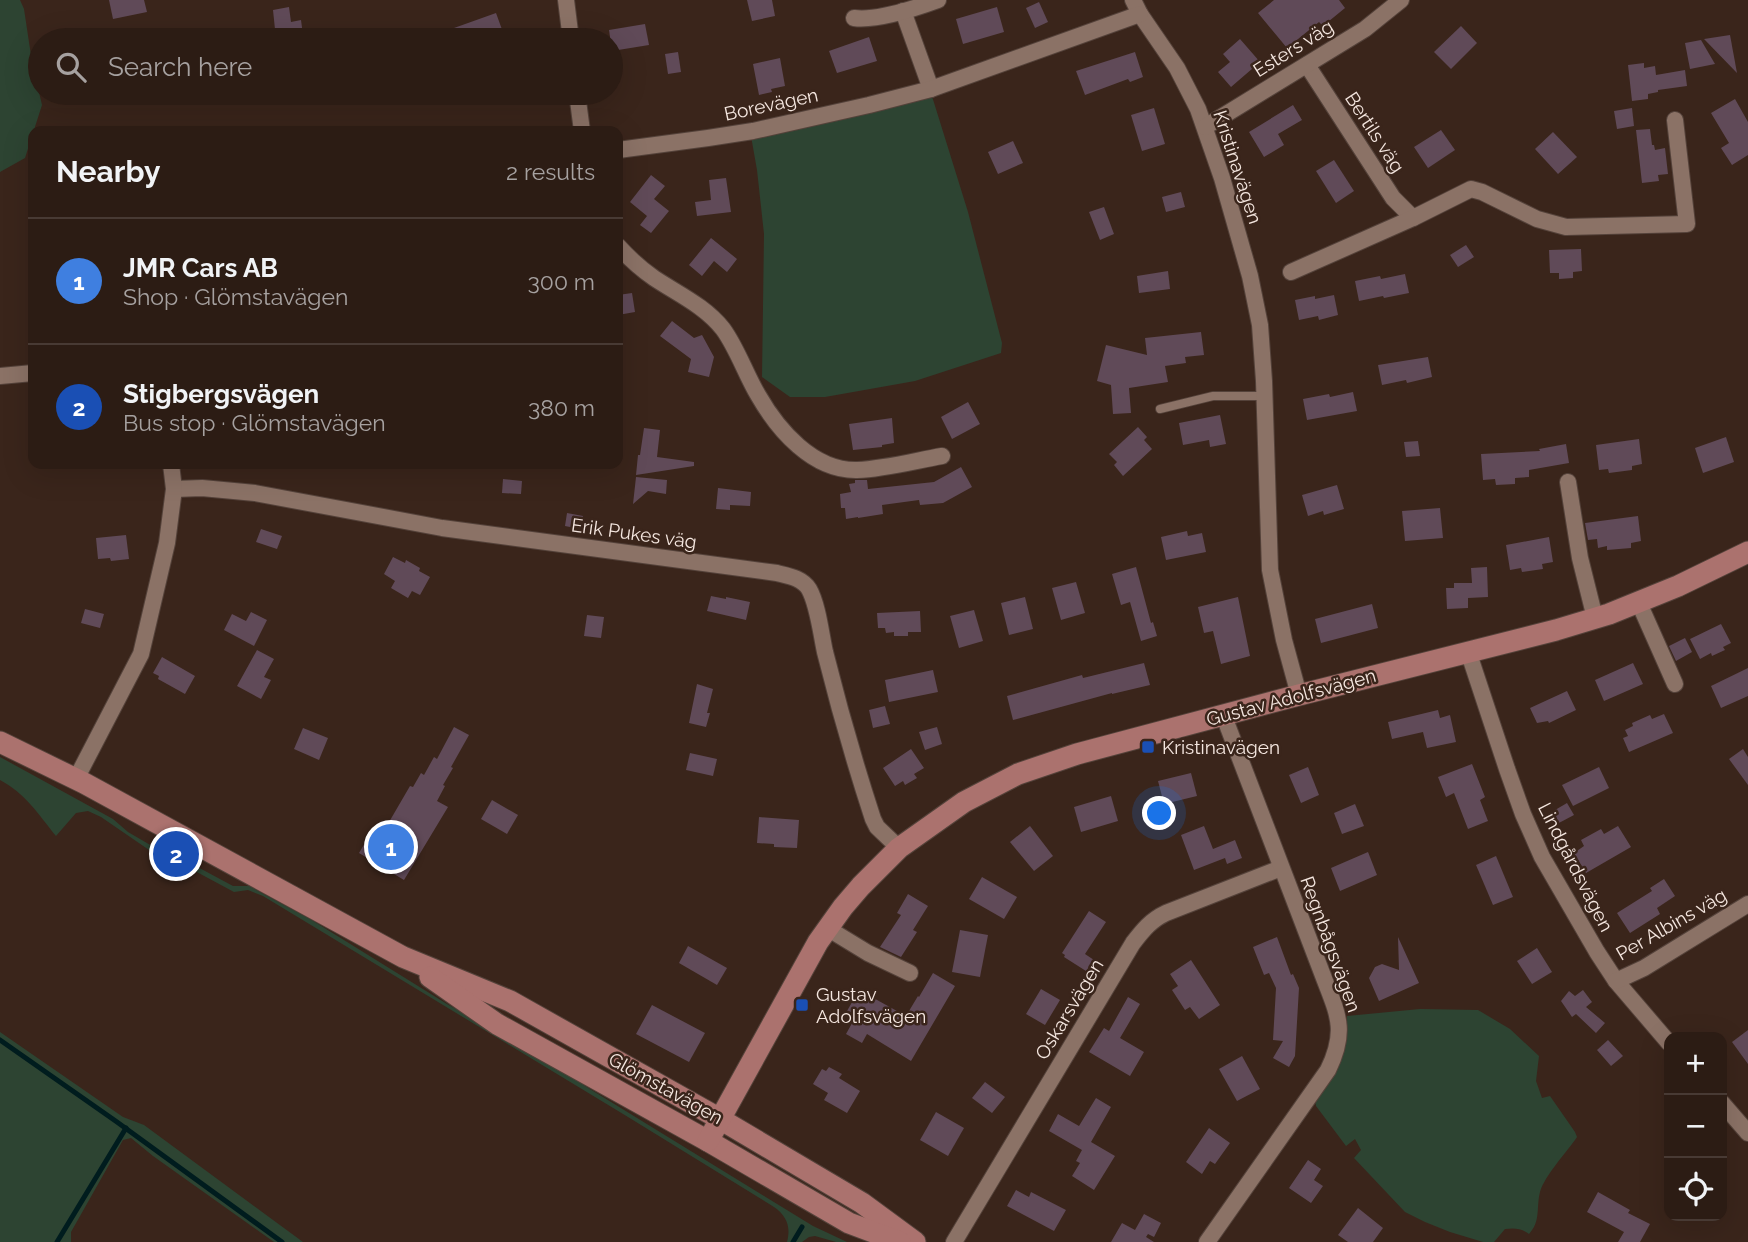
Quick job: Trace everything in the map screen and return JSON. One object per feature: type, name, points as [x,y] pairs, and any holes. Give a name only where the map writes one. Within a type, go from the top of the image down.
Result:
[{"type":"main road","name":"Gustav Adolfsvägen","points":[[708,1141],[827,928],[861,886],[899,848],[964,802],[1018,774],[1077,754],[1595,618],[1639,603],[1748,552]]},
{"type":"main road","name":"Glömstavägen","points":[[0,742],[76,779],[404,957],[510,1001],[720,1119],[862,1203],[915,1242]]},
{"type":"main road","name":"Glömstavägen","points":[[404,957],[497,1024],[849,1223],[900,1242]]},
{"type":"street","points":[[566,0],[570,28]]},
{"type":"street","points":[[854,18],[862,19],[903,11],[938,0]]},
{"type":"street","name":"Esters väg","points":[[1205,127],[1365,29],[1401,0]]},
{"type":"street","name":"Borevägen","points":[[623,149],[753,131],[931,89],[1137,7]]},
{"type":"street","name":"Kristinavägen","points":[[1137,7],[1177,68],[1198,109],[1222,177],[1250,276],[1260,325],[1265,396],[1270,570],[1284,640],[1299,695]]},
{"type":"street","points":[[903,11],[931,89]]},
{"type":"street","name":"Bertils väg","points":[[1307,65],[1393,198],[1413,218]]},
{"type":"street","points":[[579,105],[581,126]]},
{"type":"street","points":[[1291,272],[1471,189],[1547,223],[1566,227],[1687,224],[1675,120]]},
{"type":"street","points":[[623,250],[652,276],[702,309],[725,331],[759,397],[794,442],[809,454],[838,467],[856,470],[942,456]]},
{"type":"street","points":[[0,376],[28,373]]},
{"type":"street","points":[[76,779],[141,654],[164,556],[174,489],[172,469]]},
{"type":"street","points":[[1567,482],[1580,558],[1595,618]]},
{"type":"street","name":"Erik Pukes väg","points":[[174,489],[202,488],[255,493],[442,528],[776,573],[803,581],[813,599],[825,653],[873,819],[877,827],[899,848]]},
{"type":"street","points":[[1639,603],[1675,684]]},
{"type":"street","name":"Lindgårdsvägen","points":[[1468,651],[1507,769],[1533,835],[1562,894],[1616,981],[1664,1036]]},
{"type":"street","name":"Regnbågsvägen","points":[[1207,1242],[1328,1070],[1339,1040],[1337,1015],[1223,714]]},
{"type":"street","name":"Oskarsvägen","points":[[954,1242],[1141,932],[1155,918],[1182,905],[1281,868]]},
{"type":"street","name":"Per Albins väg","points":[[1616,981],[1644,968],[1748,904]]},
{"type":"street","points":[[827,928],[868,953],[909,973]]},
{"type":"street","points":[[1727,1109],[1748,1133]]},
{"type":"lane","points":[[1160,409],[1213,396],[1265,396]]},
{"type":"green space","points":[[0,0],[20,0],[28,36],[28,105],[42,105],[35,126],[28,126],[28,149],[25,158],[0,172]]},
{"type":"green space","points":[[931,93],[968,212],[1002,343],[1001,353],[915,381],[825,397],[790,397],[762,377],[764,234],[751,136]]},
{"type":"green space","points":[[0,757],[113,819],[128,832],[164,853],[192,864],[233,886],[249,886],[310,919],[447,1004],[577,1079],[813,1226],[847,1242],[815,1236],[802,1242],[787,1242],[787,1222],[774,1207],[263,896],[248,890],[234,892],[180,863],[152,852],[88,811],[76,813],[56,836],[24,798],[0,780]]},
{"type":"green space","points":[[1420,1009],[1478,1010],[1510,1029],[1539,1056],[1536,1081],[1542,1098],[1550,1096],[1577,1137],[1543,1185],[1537,1219],[1529,1234],[1517,1229],[1505,1229],[1494,1242],[1483,1242],[1450,1232],[1405,1212],[1354,1158],[1361,1150],[1355,1139],[1346,1146],[1316,1106],[1315,1101],[1340,1062],[1346,1042],[1347,1016]]},
{"type":"green space","points":[[0,1032],[123,1117],[144,1125],[303,1242],[274,1242],[131,1138],[123,1140],[71,1232],[71,1242],[0,1242]]},
{"type":"building","points":[[109,0],[144,0],[147,12],[113,19]]},
{"type":"building","points":[[747,0],[772,0],[775,16],[752,21]]},
{"type":"building","points":[[1274,0],[1339,0],[1345,8],[1323,26],[1319,22],[1287,48],[1258,13]]},
{"type":"building","points":[[1039,2],[1048,22],[1035,28],[1026,8]]},
{"type":"building","points":[[289,7],[291,22],[301,20],[302,28],[275,28],[273,10]]},
{"type":"building","points":[[997,7],[1004,32],[963,44],[956,19]]},
{"type":"building","points":[[496,13],[501,28],[454,28]]},
{"type":"building","points":[[645,24],[649,45],[623,49],[621,28]]},
{"type":"building","points":[[1461,26],[1477,43],[1451,69],[1434,52]]},
{"type":"building","points":[[1730,35],[1737,73],[1704,39]]},
{"type":"building","points":[[869,37],[877,61],[837,73],[829,51]]},
{"type":"building","points":[[1240,39],[1260,62],[1231,87],[1218,72],[1230,62],[1223,54]]},
{"type":"building","points":[[1701,40],[1715,64],[1690,69],[1685,43]]},
{"type":"building","points":[[678,52],[681,72],[668,74],[665,54]]},
{"type":"building","points":[[1135,52],[1143,77],[1130,82],[1128,79],[1085,95],[1076,71]]},
{"type":"building","points":[[780,58],[785,86],[759,95],[753,64]]},
{"type":"building","points":[[1644,63],[1644,68],[1655,66],[1656,75],[1685,70],[1687,86],[1658,90],[1648,94],[1648,99],[1632,101],[1628,65]]},
{"type":"building","points":[[1735,99],[1748,122],[1748,155],[1732,165],[1721,148],[1729,143],[1711,113]]},
{"type":"building","points":[[1293,105],[1302,120],[1278,134],[1284,145],[1264,157],[1249,132]]},
{"type":"building","points":[[1154,108],[1165,144],[1142,151],[1131,115]]},
{"type":"building","points":[[1632,108],[1634,126],[1617,129],[1614,111]]},
{"type":"building","points":[[1650,129],[1655,150],[1665,148],[1668,174],[1658,175],[1659,181],[1642,183],[1636,130]]},
{"type":"building","points":[[1441,130],[1455,150],[1428,168],[1414,147]]},
{"type":"building","points":[[1553,132],[1577,157],[1558,174],[1535,149]]},
{"type":"building","points":[[1013,141],[1023,163],[998,174],[988,152]]},
{"type":"building","points":[[1334,160],[1354,191],[1336,203],[1316,171]]},
{"type":"building","points":[[651,175],[665,186],[654,199],[669,211],[651,233],[640,225],[647,216],[630,202]]},
{"type":"building","points":[[726,178],[731,212],[697,216],[695,202],[711,200],[709,180]]},
{"type":"building","points":[[1181,192],[1185,207],[1166,212],[1162,197]]},
{"type":"building","points":[[1104,207],[1114,234],[1100,240],[1089,212]]},
{"type":"building","points":[[711,238],[737,259],[727,272],[714,261],[702,276],[689,265]]},
{"type":"building","points":[[1466,245],[1474,257],[1458,267],[1450,255]]},
{"type":"building","points":[[1581,249],[1582,271],[1573,272],[1573,278],[1559,279],[1559,273],[1550,273],[1549,250]]},
{"type":"building","points":[[1168,271],[1170,289],[1139,293],[1137,276]]},
{"type":"building","points":[[1405,274],[1409,293],[1359,301],[1355,281]]},
{"type":"building","points":[[632,293],[635,312],[623,314],[623,294]]},
{"type":"building","points":[[1334,295],[1338,315],[1319,320],[1318,316],[1299,320],[1295,300]]},
{"type":"building","points":[[672,321],[694,338],[702,335],[714,357],[709,377],[688,372],[691,359],[660,336]]},
{"type":"building","points":[[1201,332],[1204,355],[1185,357],[1186,363],[1165,366],[1168,382],[1129,388],[1131,413],[1113,414],[1111,385],[1097,381],[1106,345],[1147,355],[1145,338]]},
{"type":"building","points":[[1428,357],[1432,377],[1382,385],[1378,365]]},
{"type":"building","points":[[1353,392],[1357,411],[1307,420],[1303,399]]},
{"type":"building","points":[[968,402],[980,424],[952,439],[941,417]]},
{"type":"building","points":[[1220,415],[1226,444],[1210,447],[1209,440],[1183,445],[1179,423]]},
{"type":"building","points":[[892,418],[894,443],[853,450],[849,424]]},
{"type":"building","points":[[1138,427],[1147,437],[1144,440],[1152,449],[1123,476],[1114,465],[1117,462],[1109,454]]},
{"type":"building","points":[[644,428],[660,430],[657,457],[694,462],[694,466],[636,475]]},
{"type":"building","points":[[1726,437],[1734,462],[1703,473],[1695,448]]},
{"type":"building","points":[[1639,439],[1642,464],[1632,466],[1632,470],[1609,473],[1608,469],[1599,470],[1596,445]]},
{"type":"building","points":[[1418,441],[1420,456],[1406,457],[1404,442]]},
{"type":"building","points":[[1566,444],[1569,463],[1529,470],[1529,477],[1515,478],[1515,484],[1496,485],[1495,479],[1483,480],[1481,454],[1540,451],[1539,449]]},
{"type":"building","points":[[961,467],[972,487],[943,503],[920,505],[919,500],[882,505],[883,514],[846,519],[845,508],[841,508],[840,494],[851,492],[849,484],[855,483],[855,480],[867,480],[868,489],[934,482]]},
{"type":"building","points":[[636,477],[667,480],[666,494],[648,491],[633,504]]},
{"type":"building","points":[[503,479],[522,481],[521,494],[502,493]]},
{"type":"building","points":[[1337,485],[1344,509],[1308,516],[1302,495]]},
{"type":"building","points":[[718,488],[751,492],[750,506],[730,505],[730,510],[716,509]]},
{"type":"building","points":[[1440,508],[1443,538],[1405,541],[1402,511]]},
{"type":"building","points":[[567,513],[583,516],[580,529],[565,526]]},
{"type":"building","points":[[1638,516],[1641,541],[1631,543],[1631,548],[1607,550],[1607,546],[1598,548],[1597,539],[1588,540],[1585,523]]},
{"type":"building","points":[[261,529],[282,536],[277,549],[256,542]]},
{"type":"building","points":[[1187,531],[1188,536],[1202,533],[1206,552],[1166,560],[1161,537]]},
{"type":"building","points":[[126,535],[129,559],[98,559],[96,538]]},
{"type":"building","points":[[1549,537],[1553,562],[1542,564],[1543,569],[1522,572],[1521,568],[1510,570],[1506,545]]},
{"type":"building","points":[[393,557],[405,563],[406,560],[430,577],[420,595],[412,591],[408,598],[391,588],[395,581],[384,574]]},
{"type":"building","points":[[1136,567],[1157,636],[1141,641],[1130,602],[1121,605],[1112,574]]},
{"type":"building","points":[[1487,567],[1488,597],[1468,598],[1468,608],[1447,609],[1446,588],[1454,588],[1454,583],[1472,583],[1471,568]]},
{"type":"building","points":[[1076,582],[1085,613],[1061,620],[1052,588]]},
{"type":"building","points":[[711,596],[750,602],[746,620],[707,611]]},
{"type":"building","points":[[1025,597],[1033,629],[1009,635],[1001,603]]},
{"type":"building","points":[[1238,597],[1250,656],[1221,664],[1213,631],[1204,633],[1198,607]]},
{"type":"building","points":[[1372,604],[1378,628],[1321,643],[1315,619]]},
{"type":"building","points":[[85,609],[104,614],[100,628],[81,623]]},
{"type":"building","points":[[974,610],[983,641],[959,648],[950,616]]},
{"type":"building","points":[[920,611],[921,632],[894,636],[894,632],[886,633],[885,628],[878,628],[877,613]]},
{"type":"building","points":[[251,612],[267,620],[254,646],[224,630],[232,614],[246,621]]},
{"type":"building","points":[[587,615],[604,617],[601,638],[584,636]]},
{"type":"building","points":[[1721,624],[1731,643],[1723,647],[1725,650],[1700,659],[1690,639]]},
{"type":"building","points":[[1685,638],[1692,652],[1676,661],[1669,646]]},
{"type":"building","points":[[257,650],[274,659],[264,677],[271,680],[261,699],[237,686]]},
{"type":"building","points":[[162,657],[195,676],[185,694],[158,679],[159,676],[153,673]]},
{"type":"building","points":[[1144,663],[1150,685],[1013,720],[1007,696],[1082,675],[1083,678]]},
{"type":"building","points":[[1633,663],[1643,684],[1604,701],[1595,680]]},
{"type":"building","points":[[1748,668],[1748,696],[1721,708],[1711,686]]},
{"type":"building","points":[[933,670],[938,692],[889,702],[885,680]]},
{"type":"building","points":[[697,684],[713,689],[706,727],[689,723]]},
{"type":"building","points":[[1567,691],[1576,710],[1549,723],[1537,723],[1530,708]]},
{"type":"building","points":[[885,706],[890,724],[873,728],[869,710]]},
{"type":"building","points":[[1438,710],[1440,718],[1450,715],[1456,742],[1427,748],[1423,732],[1392,739],[1388,722]]},
{"type":"building","points":[[1664,714],[1673,733],[1629,752],[1623,738],[1628,736],[1625,730],[1633,726],[1632,723],[1650,715],[1652,719]]},
{"type":"building","points":[[454,727],[469,735],[451,767],[453,768],[437,801],[448,807],[404,880],[359,853],[369,836],[378,841],[410,786],[413,787],[421,773],[424,775],[434,757],[437,759]]},
{"type":"building","points":[[937,727],[942,744],[925,750],[919,732]]},
{"type":"building","points":[[303,728],[328,738],[319,760],[294,749]]},
{"type":"building","points":[[911,749],[924,768],[914,774],[917,778],[905,785],[903,781],[895,786],[883,768]]},
{"type":"building","points":[[1743,749],[1748,757],[1748,785],[1729,759]]},
{"type":"building","points":[[690,753],[717,759],[713,776],[686,770]]},
{"type":"building","points":[[1472,764],[1485,797],[1480,800],[1488,821],[1468,829],[1454,793],[1446,797],[1438,777]]},
{"type":"building","points":[[1308,767],[1319,795],[1301,803],[1289,775]]},
{"type":"building","points":[[1599,767],[1609,788],[1573,806],[1562,785]]},
{"type":"building","points":[[1191,773],[1197,796],[1164,804],[1158,781]]},
{"type":"building","points":[[1111,796],[1118,821],[1081,832],[1074,807]]},
{"type":"building","points":[[492,800],[518,815],[507,834],[481,819]]},
{"type":"building","points":[[1567,803],[1574,815],[1557,824],[1550,813]]},
{"type":"building","points":[[1355,804],[1364,826],[1342,834],[1334,813]]},
{"type":"building","points":[[759,817],[799,820],[797,848],[757,843]]},
{"type":"building","points":[[1030,826],[1053,856],[1034,871],[1010,842]]},
{"type":"building","points":[[1204,826],[1213,849],[1235,840],[1242,858],[1227,864],[1225,858],[1194,870],[1181,835]]},
{"type":"building","points":[[1618,826],[1631,847],[1586,873],[1574,853],[1584,846],[1581,840],[1601,829],[1604,834]]},
{"type":"building","points":[[1368,852],[1377,875],[1340,891],[1331,868]]},
{"type":"building","points":[[1496,856],[1513,897],[1493,905],[1476,865]]},
{"type":"building","points":[[982,877],[1017,897],[1004,919],[969,899]]},
{"type":"building","points":[[1664,879],[1675,896],[1657,908],[1660,914],[1630,933],[1617,913],[1652,891],[1650,888]]},
{"type":"building","points":[[908,894],[928,906],[913,930],[917,932],[901,957],[880,947],[901,915],[897,913]]},
{"type":"building","points":[[1089,911],[1106,922],[1085,954],[1094,960],[1086,971],[1062,953]]},
{"type":"building","points":[[960,930],[988,935],[980,977],[952,972]]},
{"type":"building","points":[[1277,937],[1291,975],[1293,974],[1299,988],[1295,1056],[1289,1067],[1273,1058],[1283,1041],[1273,1040],[1276,988],[1269,973],[1264,975],[1253,947]]},
{"type":"building","points":[[1398,937],[1419,983],[1379,1001],[1369,978],[1375,967],[1382,964],[1399,970]]},
{"type":"building","points":[[688,946],[727,968],[717,985],[679,963]]},
{"type":"building","points":[[1537,948],[1552,972],[1532,984],[1517,961]]},
{"type":"building","points":[[1191,960],[1220,1005],[1199,1019],[1190,1007],[1185,1010],[1172,990],[1178,986],[1170,974]]},
{"type":"building","points":[[933,973],[955,986],[911,1061],[867,1034],[862,1043],[846,1034],[856,1016],[847,1011],[859,990],[906,1016]]},
{"type":"building","points":[[1041,989],[1060,1000],[1045,1025],[1026,1014]]},
{"type":"building","points":[[1583,990],[1592,1002],[1586,1007],[1605,1023],[1596,1033],[1576,1014],[1572,1017],[1561,1001],[1569,991],[1575,996]]},
{"type":"building","points":[[1128,997],[1140,1004],[1120,1038],[1144,1052],[1130,1076],[1089,1052],[1104,1028],[1109,1031]]},
{"type":"building","points":[[652,1005],[705,1033],[689,1062],[636,1034]]},
{"type":"building","points":[[1748,1030],[1748,1064],[1732,1042]]},
{"type":"building","points":[[1608,1040],[1623,1056],[1611,1066],[1597,1050]]},
{"type":"building","points":[[1242,1056],[1260,1089],[1237,1101],[1219,1069]]},
{"type":"building","points":[[829,1067],[842,1074],[839,1078],[860,1091],[847,1113],[824,1100],[828,1093],[813,1084],[822,1069],[826,1071]]},
{"type":"building","points":[[985,1082],[1005,1097],[992,1113],[972,1098]]},
{"type":"building","points":[[1096,1098],[1111,1107],[1091,1142],[1115,1156],[1094,1190],[1072,1176],[1080,1163],[1076,1161],[1082,1150],[1049,1131],[1058,1114],[1079,1126]]},
{"type":"building","points":[[936,1112],[964,1128],[948,1156],[920,1140]]},
{"type":"building","points":[[1209,1128],[1230,1143],[1215,1164],[1210,1161],[1202,1174],[1186,1162]]},
{"type":"building","points":[[1308,1160],[1321,1169],[1314,1180],[1323,1186],[1311,1203],[1289,1188]]},
{"type":"building","points":[[1016,1190],[1029,1197],[1031,1192],[1066,1210],[1054,1231],[1007,1206]]},
{"type":"building","points":[[1598,1192],[1630,1210],[1628,1213],[1650,1224],[1640,1242],[1618,1242],[1624,1232],[1587,1212]]},
{"type":"building","points":[[1358,1208],[1383,1228],[1373,1242],[1348,1242],[1338,1235]]},
{"type":"building","points":[[1144,1214],[1161,1223],[1154,1237],[1148,1234],[1146,1237],[1154,1242],[1111,1242],[1122,1223],[1135,1230]]},
{"type":"waterway","points":[[0,1040],[282,1242]]},
{"type":"waterway","points":[[57,1242],[126,1128]]},
{"type":"waterway","points":[[793,1242],[802,1227]]},
{"type":"place","name":"Kristinavägen","points":[[1148,747]]},
{"type":"place","name":"JMR Cars AB","points":[[391,847]]},
{"type":"place","name":"Stigbergsvägen","points":[[176,854]]},
{"type":"place","name":"Gustav Adolfsvägen","points":[[802,1005]]}]
